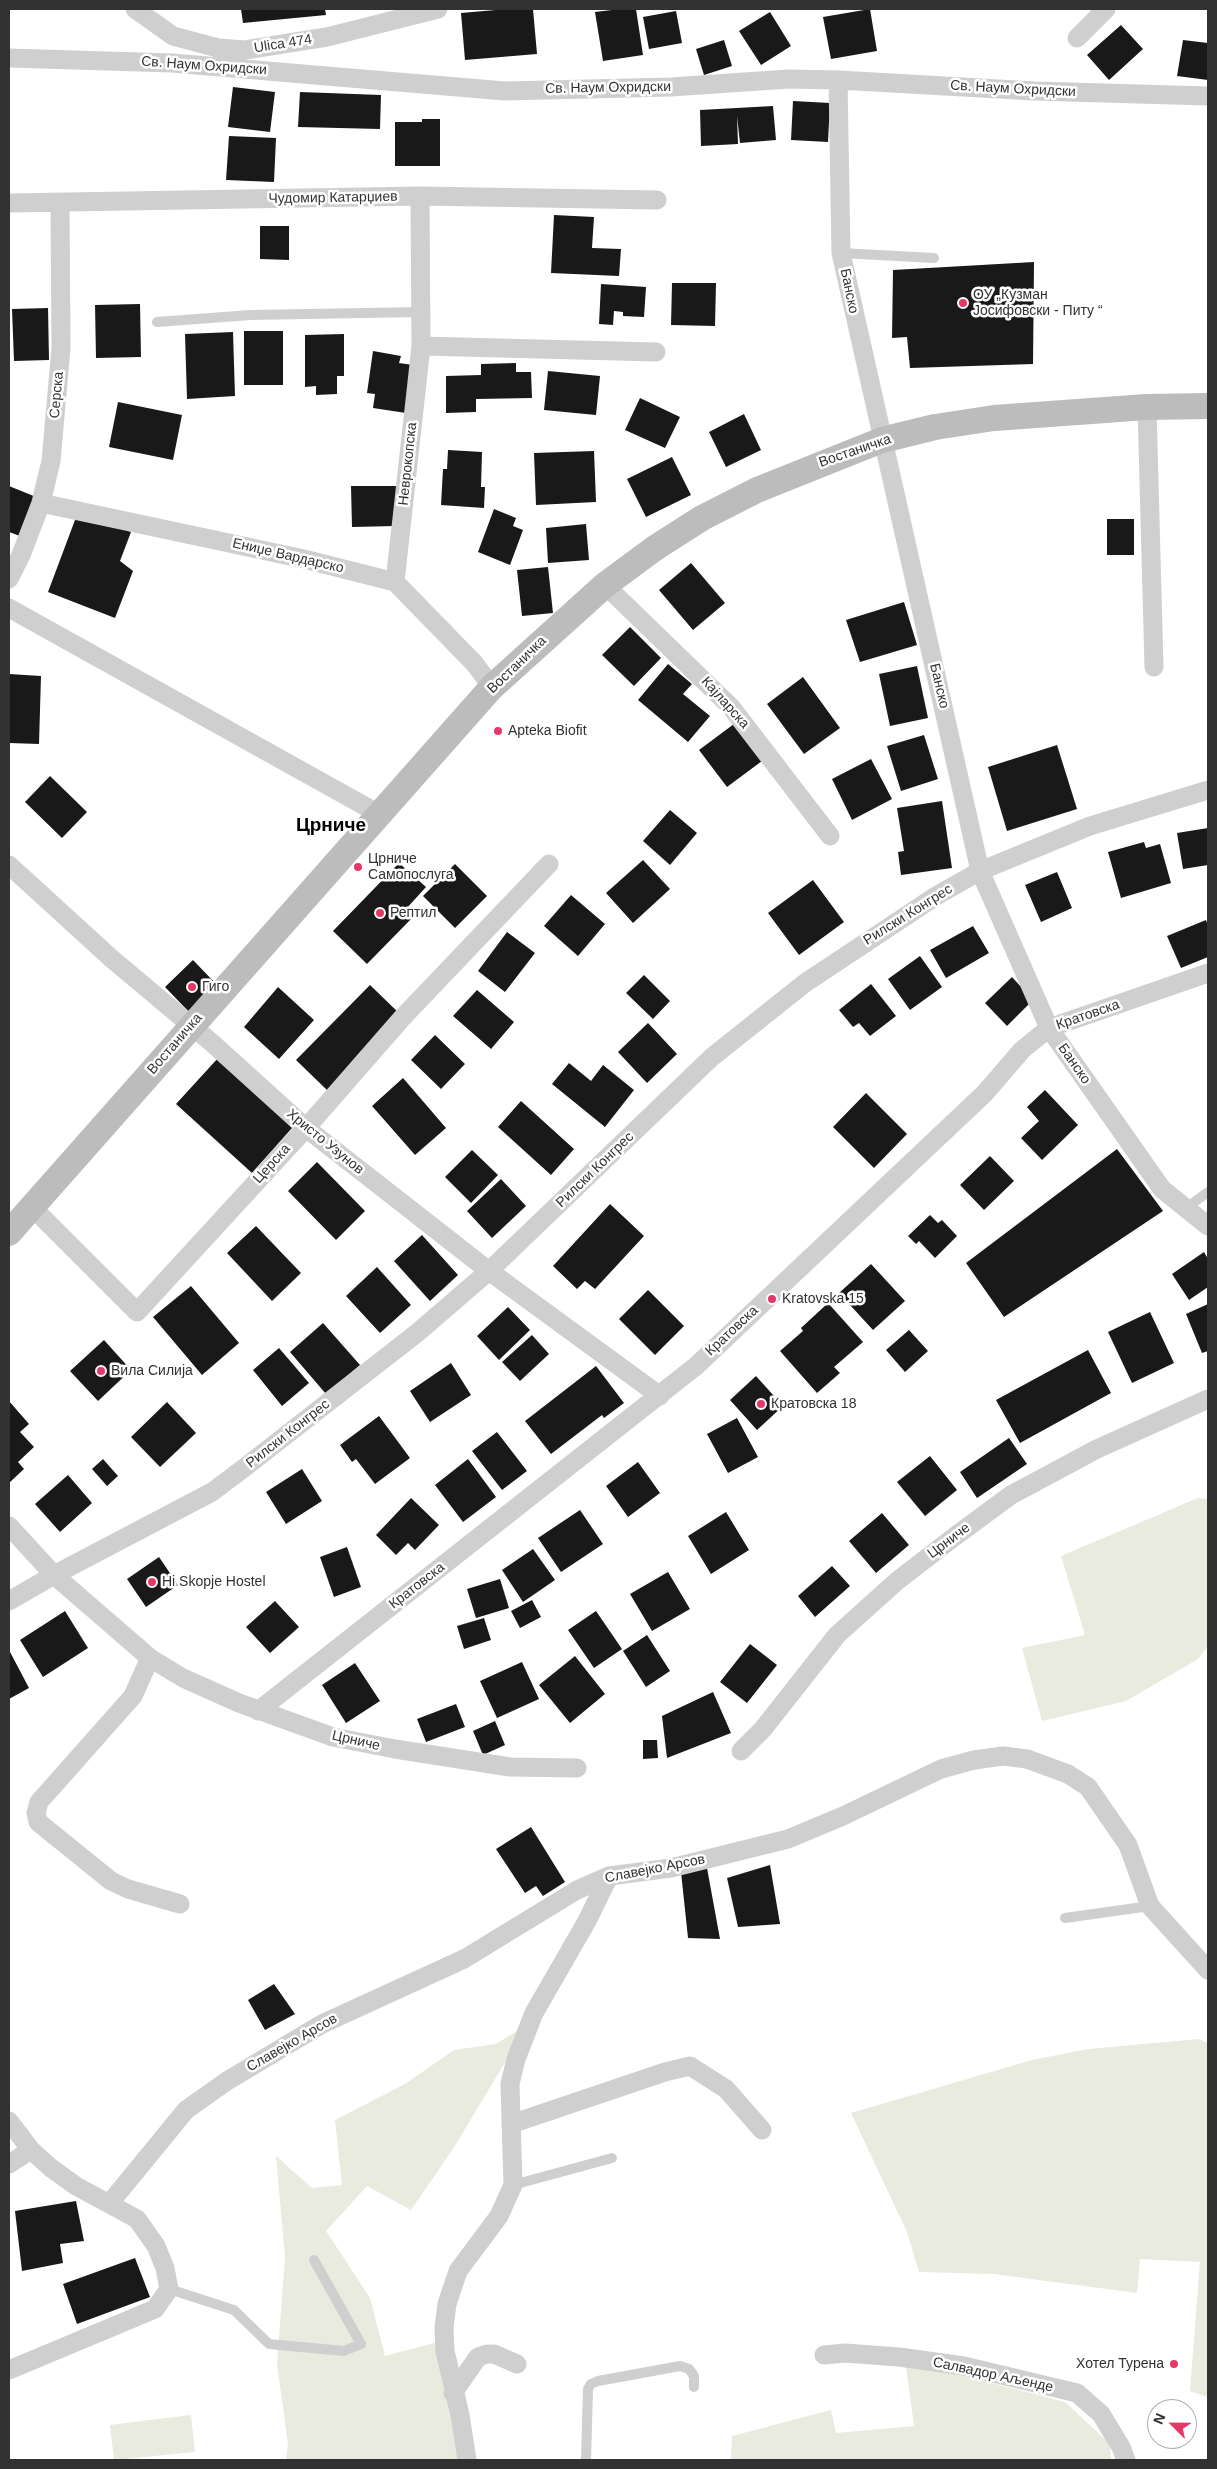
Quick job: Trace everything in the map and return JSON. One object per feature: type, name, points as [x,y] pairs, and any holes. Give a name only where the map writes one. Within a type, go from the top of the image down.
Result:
[{"type":"street","name":"Ulica 474","points":[[135,9],[173,36],[218,48],[245,50],[327,37],[438,9]]},
{"type":"street","points":[[1077,38],[1106,9]]},
{"type":"street","name":"Св. Наум Охридски","points":[[9,58],[172,63],[505,91],[671,87],[789,79],[1034,91],[1208,96]]},
{"type":"street","name":"Банско","points":[[838,80],[840,253],[980,871],[1050,1028],[1162,1190],[1208,1226]]},
{"type":"street","name":"Чудомир Катарџиев","points":[[9,203],[420,196],[657,200]]},
{"type":"street","name":"Неврокопска","points":[[395,582],[420,346],[422,312],[420,196]]},
{"type":"street","name":"Серска","points":[[9,579],[21,555],[41,503],[51,461],[57,405],[62,303],[60,203]]},
{"type":"street","points":[[420,346],[656,352]]},
{"type":"street","name":"Востаничка","points":[[9,1233],[190,1026],[492,687],[605,585],[654,548],[702,518],[757,490],[882,440],[935,426],[994,418],[1147,407],[1208,406]]},
{"type":"street","points":[[1147,407],[1154,667]]},
{"type":"street","name":"Ениџе Вардарско","points":[[41,503],[304,559],[395,582]]},
{"type":"street","points":[[395,582],[474,663],[492,687]]},
{"type":"street","name":"Кајларска","points":[[605,585],[731,706],[830,836]]},
{"type":"street","points":[[9,608],[379,814]]},
{"type":"street","name":"Рилски Конгрес","points":[[9,1601],[54,1575],[212,1492],[417,1333],[489,1271],[712,1057],[805,983],[929,900],[980,871],[1090,826],[1208,790]]},
{"type":"street","name":"Церска","points":[[32,1207],[137,1312],[306,1128],[402,1017],[549,864]]},
{"type":"street","name":"Христо Узунов","points":[[9,865],[306,1128],[489,1271],[660,1396]]},
{"type":"street","name":"Кратовска","points":[[258,1711],[696,1366],[985,1093],[1022,1050],[1050,1028],[1208,973]]},
{"type":"street","name":"Црниче","points":[[741,1751],[764,1729],[837,1635],[897,1581],[954,1537],[1011,1495],[1097,1450],[1208,1399]]},
{"type":"street","name":"Црниче","points":[[9,1526],[54,1575],[150,1658],[184,1678],[258,1711],[333,1737],[395,1749],[510,1767],[577,1768]]},
{"type":"street","points":[[150,1658],[133,1696],[39,1802],[36,1813],[38,1822],[111,1881],[128,1889],[180,1904]]},
{"type":"street","name":"Славејко Арсов","points":[[109,2204],[186,2110],[227,2081],[322,2024],[464,1959],[577,1890],[609,1876],[671,1868],[788,1839],[843,1816],[941,1769],[974,1760],[1003,1756],[1044,1764],[1088,1787],[1128,1845],[1150,1906],[1208,1970]]},
{"type":"street","points":[[467,2460],[460,2415],[453,2393],[445,2351],[446,2304],[458,2271],[499,2216],[513,2185],[510,2084],[516,2059],[534,2013],[578,1938],[609,1876]]},
{"type":"street","points":[[511,2124],[665,2072],[690,2066],[726,2090],[762,2130]]},
{"type":"street","points":[[9,2122],[31,2150],[70,2181],[137,2219],[156,2246],[165,2268],[169,2290],[155,2309],[9,2370]]},
{"type":"street","points":[[9,2164],[31,2150]]},
{"type":"street","name":"Салвадор Аљенде","points":[[824,2355],[846,2353],[900,2357],[964,2366],[1077,2393],[1101,2414],[1121,2447],[1126,2460]]},
{"type":"street","points":[[453,2393],[478,2357],[494,2354],[517,2364]]},
{"type":"lane","points":[[840,253],[934,258]]},
{"type":"lane","points":[[157,322],[250,315],[422,312]]},
{"type":"lane","points":[[1186,1208],[1208,1192]]},
{"type":"lane","points":[[1065,1918],[1150,1906]]},
{"type":"lane","points":[[513,2185],[612,2158]]},
{"type":"lane","points":[[169,2290],[234,2310],[269,2344],[344,2351],[361,2344],[314,2260]]},
{"type":"lane","points":[[586,2460],[588,2389],[591,2384],[598,2381],[680,2366],[689,2369],[694,2376],[694,2387]]},
{"type":"shaded area","points":[[1198,1498],[1208,1499],[1208,1646],[1198,1659],[1126,1701],[1042,1721],[1022,1648],[1085,1635],[1061,1556]]},
{"type":"shaded area","points":[[528,2024],[453,2149],[411,2210],[367,2186],[326,2231],[370,2298],[385,2356],[438,2342],[460,2460],[286,2460],[288,2444],[277,2364],[285,2257],[276,2156],[312,2188],[342,2185],[335,2120],[405,2084],[454,2050],[496,2044]]},
{"type":"shaded area","points":[[1199,2039],[1208,2043],[1208,2397],[1190,2391],[1200,2262],[1140,2259],[1137,2293],[994,2274],[919,2272],[907,2232],[851,2113],[1032,2060],[1088,2049]]},
{"type":"shaded area","points":[[906,2366],[954,2373],[1065,2402],[1110,2444],[1111,2460],[731,2460],[732,2436],[831,2410],[836,2433],[914,2426]]},
{"type":"shaded area","points":[[191,2415],[195,2452],[114,2460],[110,2425]]},
{"type":"building","points":[[241,9],[325,9],[326,15],[243,23]]},
{"type":"building","points":[[533,9],[537,54],[465,60],[461,13]]},
{"type":"building","points":[[636,9],[643,55],[603,61],[595,12]]},
{"type":"building","points":[[870,9],[877,51],[831,59],[823,17]]},
{"type":"building","points":[[676,11],[682,43],[649,49],[643,17]]},
{"type":"building","points":[[770,12],[791,46],[761,65],[739,31]]},
{"type":"building","points":[[1121,25],[1143,49],[1109,80],[1087,55]]},
{"type":"building","points":[[724,40],[732,66],[704,75],[696,49]]},
{"type":"building","points":[[1183,40],[1208,43],[1208,80],[1177,76]]},
{"type":"building","points":[[233,87],[275,92],[270,132],[228,127]]},
{"type":"building","points":[[300,92],[381,95],[380,129],[298,127]]},
{"type":"building","points":[[793,101],[830,103],[828,142],[791,140]]},
{"type":"building","points":[[773,106],[776,140],[740,143],[737,116],[738,144],[701,146],[700,110]]},
{"type":"building","points":[[422,119],[440,119],[440,166],[395,166],[395,122],[422,122]]},
{"type":"building","points":[[229,136],[276,138],[274,182],[226,180]]},
{"type":"building","points":[[554,215],[594,217],[592,248],[621,249],[619,276],[551,273]]},
{"type":"building","points":[[260,226],[289,226],[289,260],[260,259]]},
{"type":"building","name":"ОУ „Кузман Јосифовски - Питу “","points":[[1034,262],[1033,364],[910,368],[907,337],[892,338],[893,270]]},
{"type":"building","points":[[672,283],[716,283],[715,326],[671,325]]},
{"type":"building","points":[[601,284],[646,287],[644,317],[623,316],[623,312],[614,311],[613,325],[599,324]]},
{"type":"building","points":[[140,304],[141,357],[96,358],[95,305]]},
{"type":"building","points":[[48,308],[49,360],[14,361],[12,309]]},
{"type":"building","points":[[244,331],[283,331],[283,385],[244,385]]},
{"type":"building","points":[[233,332],[235,396],[187,399],[185,334]]},
{"type":"building","points":[[344,334],[344,376],[337,376],[337,394],[316,395],[316,386],[305,387],[305,335]]},
{"type":"building","points":[[373,351],[401,356],[399,363],[413,365],[406,413],[373,408],[375,394],[367,393]]},
{"type":"building","points":[[516,363],[516,372],[531,372],[532,398],[476,399],[476,412],[446,413],[446,376],[481,375],[481,364]]},
{"type":"building","points":[[548,371],[600,376],[596,415],[544,410]]},
{"type":"building","points":[[640,398],[680,417],[665,448],[625,430]]},
{"type":"building","points":[[118,402],[182,415],[173,460],[109,447]]},
{"type":"building","points":[[744,414],[761,450],[726,467],[709,432]]},
{"type":"building","points":[[448,450],[482,452],[481,487],[485,487],[484,508],[441,505],[443,469],[447,469]]},
{"type":"building","points":[[594,451],[596,502],[536,505],[534,453]]},
{"type":"building","points":[[672,457],[691,495],[646,517],[627,479]]},
{"type":"building","points":[[9,486],[36,497],[20,536],[9,532]]},
{"type":"building","points":[[351,486],[396,486],[396,526],[352,527]]},
{"type":"building","points":[[494,509],[516,518],[513,526],[523,530],[510,565],[478,552]]},
{"type":"building","points":[[78,512],[131,532],[120,561],[133,571],[115,618],[48,592]]},
{"type":"building","points":[[1107,519],[1134,519],[1134,555],[1107,555]]},
{"type":"building","points":[[586,524],[589,560],[548,563],[546,528]]},
{"type":"building","points":[[691,563],[725,603],[693,630],[659,590]]},
{"type":"building","points":[[548,567],[553,613],[522,616],[517,570]]},
{"type":"building","points":[[904,602],[917,645],[860,662],[846,620]]},
{"type":"building","points":[[630,627],[661,658],[634,686],[602,655]]},
{"type":"building","points":[[668,664],[692,684],[683,694],[710,716],[688,742],[638,700]]},
{"type":"building","points":[[917,666],[928,718],[890,726],[879,674]]},
{"type":"building","points":[[9,674],[41,676],[39,744],[9,743]]},
{"type":"building","points":[[803,677],[840,728],[804,754],[767,704]]},
{"type":"building","points":[[738,721],[766,758],[727,787],[699,750]]},
{"type":"building","points":[[924,735],[938,779],[901,791],[887,746]]},
{"type":"building","points":[[1057,745],[1077,809],[1007,831],[988,767]]},
{"type":"building","points":[[871,759],[892,799],[852,820],[832,779]]},
{"type":"building","points":[[50,776],[87,812],[62,838],[25,802]]},
{"type":"building","points":[[942,801],[952,868],[901,875],[898,852],[904,851],[897,808]]},
{"type":"building","points":[[670,810],[697,833],[670,865],[643,841]]},
{"type":"building","points":[[1208,828],[1208,865],[1183,869],[1177,833]]},
{"type":"building","points":[[1144,842],[1146,848],[1160,844],[1171,883],[1121,898],[1108,852]]},
{"type":"building","points":[[643,860],[670,889],[633,923],[606,893]]},
{"type":"building","name":"Рептил","points":[[399,863],[426,887],[406,909],[413,917],[367,964],[333,931]]},
{"type":"building","points":[[455,864],[487,896],[455,928],[423,896]]},
{"type":"building","points":[[1057,872],[1072,908],[1041,922],[1025,885]]},
{"type":"building","points":[[813,880],[844,922],[799,955],[768,913]]},
{"type":"building","points":[[571,895],[605,924],[578,956],[544,926]]},
{"type":"building","points":[[1206,920],[1208,926],[1208,957],[1181,968],[1167,936]]},
{"type":"building","points":[[973,926],[989,953],[946,978],[930,950]]},
{"type":"building","points":[[507,932],[535,953],[505,992],[478,971]]},
{"type":"building","points":[[920,956],[942,987],[910,1010],[888,979]]},
{"type":"building","name":"Гиго","points":[[193,960],[218,986],[190,1013],[165,987]]},
{"type":"building","points":[[644,975],[670,1001],[653,1019],[626,993]]},
{"type":"building","points":[[1012,977],[1033,1000],[1007,1026],[985,1003]]},
{"type":"building","points":[[871,984],[896,1016],[870,1036],[859,1023],[853,1027],[839,1010]]},
{"type":"building","points":[[370,985],[402,1016],[329,1092],[296,1060]]},
{"type":"building","points":[[278,987],[314,1020],[279,1059],[244,1027]]},
{"type":"building","points":[[477,990],[514,1022],[491,1049],[453,1016]]},
{"type":"building","points":[[648,1023],[677,1054],[647,1083],[618,1052]]},
{"type":"building","points":[[435,1035],[465,1064],[441,1089],[411,1060]]},
{"type":"building","points":[[219,1057],[288,1120],[292,1128],[252,1173],[176,1104]]},
{"type":"building","points":[[569,1063],[591,1081],[603,1065],[634,1090],[605,1127],[552,1084]]},
{"type":"building","points":[[403,1078],[446,1128],[415,1155],[372,1106]]},
{"type":"building","points":[[1045,1090],[1078,1125],[1042,1160],[1021,1138],[1039,1121],[1027,1107]]},
{"type":"building","points":[[866,1093],[907,1134],[874,1168],[833,1127]]},
{"type":"building","points":[[521,1101],[574,1149],[551,1175],[498,1127]]},
{"type":"building","points":[[1117,1149],[1163,1211],[1004,1317],[966,1263]]},
{"type":"building","points":[[472,1150],[498,1175],[471,1203],[445,1177]]},
{"type":"building","points":[[990,1156],[1014,1181],[984,1210],[960,1185]]},
{"type":"building","points":[[317,1162],[365,1211],[336,1240],[288,1191]]},
{"type":"building","points":[[501,1179],[526,1206],[492,1238],[467,1211]]},
{"type":"building","points":[[610,1204],[644,1236],[595,1289],[585,1281],[577,1289],[553,1266]]},
{"type":"building","points":[[930,1215],[938,1223],[942,1220],[957,1236],[935,1258],[919,1241],[916,1244],[908,1236]]},
{"type":"building","points":[[256,1226],[301,1273],[272,1301],[227,1253]]},
{"type":"building","points":[[422,1235],[458,1275],[430,1301],[394,1261]]},
{"type":"building","points":[[1204,1252],[1208,1259],[1208,1287],[1189,1300],[1172,1274]]},
{"type":"building","points":[[871,1264],[905,1301],[873,1330],[839,1293]]},
{"type":"building","points":[[377,1267],[411,1305],[380,1333],[346,1296]]},
{"type":"building","points":[[191,1286],[239,1343],[202,1375],[153,1317]]},
{"type":"building","points":[[648,1290],[684,1326],[655,1355],[619,1319]]},
{"type":"building","points":[[828,1303],[863,1342],[834,1367],[840,1373],[817,1393],[780,1351],[803,1331],[801,1328]]},
{"type":"building","points":[[1208,1304],[1208,1351],[1202,1353],[1186,1314]]},
{"type":"building","points":[[508,1307],[530,1330],[499,1360],[477,1336]]},
{"type":"building","points":[[1150,1312],[1174,1363],[1132,1383],[1108,1332]]},
{"type":"building","points":[[323,1323],[360,1365],[326,1394],[290,1352]]},
{"type":"building","points":[[909,1330],[928,1351],[905,1372],[886,1350]]},
{"type":"building","points":[[532,1335],[549,1354],[520,1381],[502,1362]]},
{"type":"building","name":"Вила Силија","points":[[104,1340],[131,1370],[98,1401],[70,1371]]},
{"type":"building","points":[[279,1348],[309,1383],[282,1406],[253,1370]]},
{"type":"building","points":[[1088,1350],[1111,1393],[1020,1443],[996,1400]]},
{"type":"building","points":[[451,1363],[471,1395],[430,1422],[410,1391]]},
{"type":"building","points":[[596,1366],[624,1403],[604,1418],[602,1415],[551,1454],[525,1421]]},
{"type":"building","points":[[756,1376],[783,1406],[757,1430],[730,1400]]},
{"type":"building","points":[[9,1401],[29,1424],[20,1432],[34,1447],[18,1462],[24,1469],[9,1483]]},
{"type":"building","points":[[167,1402],[196,1433],[160,1467],[131,1437]]},
{"type":"building","points":[[379,1416],[410,1458],[375,1484],[356,1459],[352,1462],[340,1445]]},
{"type":"building","points":[[737,1418],[758,1457],[728,1473],[707,1434]]},
{"type":"building","points":[[497,1432],[527,1471],[502,1490],[472,1451]]},
{"type":"building","points":[[1009,1438],[1027,1464],[977,1498],[960,1472]]},
{"type":"building","points":[[930,1456],[957,1490],[925,1516],[897,1482]]},
{"type":"building","points":[[103,1459],[118,1476],[107,1486],[92,1469]]},
{"type":"building","points":[[468,1459],[496,1497],[463,1522],[435,1485]]},
{"type":"building","points":[[638,1462],[660,1493],[628,1517],[606,1486]]},
{"type":"building","points":[[302,1469],[322,1501],[286,1524],[266,1492]]},
{"type":"building","points":[[68,1475],[92,1503],[60,1532],[35,1504]]},
{"type":"building","points":[[411,1498],[439,1525],[415,1550],[408,1543],[396,1555],[376,1535]]},
{"type":"building","points":[[580,1510],[603,1544],[561,1572],[538,1538]]},
{"type":"building","points":[[726,1512],[749,1550],[711,1574],[688,1536]]},
{"type":"building","points":[[882,1513],[909,1545],[876,1573],[849,1541]]},
{"type":"building","points":[[347,1547],[361,1587],[334,1597],[320,1557]]},
{"type":"building","points":[[533,1549],[555,1580],[523,1602],[502,1570]]},
{"type":"building","name":"Hi Skopje Hostel","points":[[159,1557],[178,1585],[146,1607],[127,1579]]},
{"type":"building","points":[[832,1566],[850,1586],[815,1617],[798,1596]]},
{"type":"building","points":[[668,1572],[690,1609],[652,1631],[630,1594]]},
{"type":"building","points":[[500,1579],[509,1608],[476,1618],[467,1589]]},
{"type":"building","points":[[532,1600],[541,1617],[520,1628],[511,1611]]},
{"type":"building","points":[[275,1601],[299,1627],[270,1653],[246,1627]]},
{"type":"building","points":[[65,1611],[88,1648],[43,1677],[20,1640]]},
{"type":"building","points":[[596,1611],[622,1649],[594,1668],[568,1630]]},
{"type":"building","points":[[484,1618],[491,1640],[464,1649],[457,1626]]},
{"type":"building","points":[[647,1635],[670,1671],[646,1687],[623,1651]]},
{"type":"building","points":[[750,1644],[777,1665],[747,1703],[720,1682]]},
{"type":"building","points":[[9,1650],[29,1688],[9,1699]]},
{"type":"building","points":[[575,1656],[605,1694],[570,1723],[539,1685]]},
{"type":"building","points":[[522,1662],[539,1699],[497,1718],[480,1681]]},
{"type":"building","points":[[355,1663],[380,1701],[346,1723],[322,1685]]},
{"type":"building","points":[[713,1692],[731,1733],[667,1758],[662,1716]]},
{"type":"building","points":[[456,1704],[465,1727],[426,1742],[417,1719]]},
{"type":"building","points":[[495,1721],[505,1745],[483,1755],[473,1731]]},
{"type":"building","points":[[643,1740],[657,1740],[658,1758],[643,1759]]},
{"type":"building","points":[[531,1827],[565,1882],[543,1896],[536,1886],[525,1893],[496,1849]]},
{"type":"building","points":[[770,1865],[780,1924],[738,1927],[727,1878]]},
{"type":"building","points":[[707,1868],[720,1939],[688,1938],[681,1872]]},
{"type":"building","points":[[274,1984],[295,2014],[265,2030],[248,2000]]},
{"type":"building","points":[[76,2201],[84,2241],[60,2244],[63,2263],[22,2271],[15,2211]]},
{"type":"building","points":[[135,2258],[150,2297],[77,2324],[63,2284]]},
{"type":"place","name":"ОУ „Кузман Јосифовски - Питу “","points":[[963,303]]},
{"type":"place","name":"Apteka Biofit","points":[[498,731]]},
{"type":"place","name":"Црниче Самопослуга","points":[[358,867]]},
{"type":"place","name":"Рептил","points":[[380,913]]},
{"type":"place","name":"Гиго","points":[[192,987]]},
{"type":"place","name":"Kratovska 15","points":[[772,1299]]},
{"type":"place","name":"Вила Силија","points":[[101,1371]]},
{"type":"place","name":"Кратовска 18","points":[[761,1404]]},
{"type":"place","name":"Hi Skopje Hostel","points":[[152,1582]]},
{"type":"place","name":"Хотел Турена","points":[[1174,2364]]},
{"type":"district","name":"Црниче","points":[[331,826]]}]
